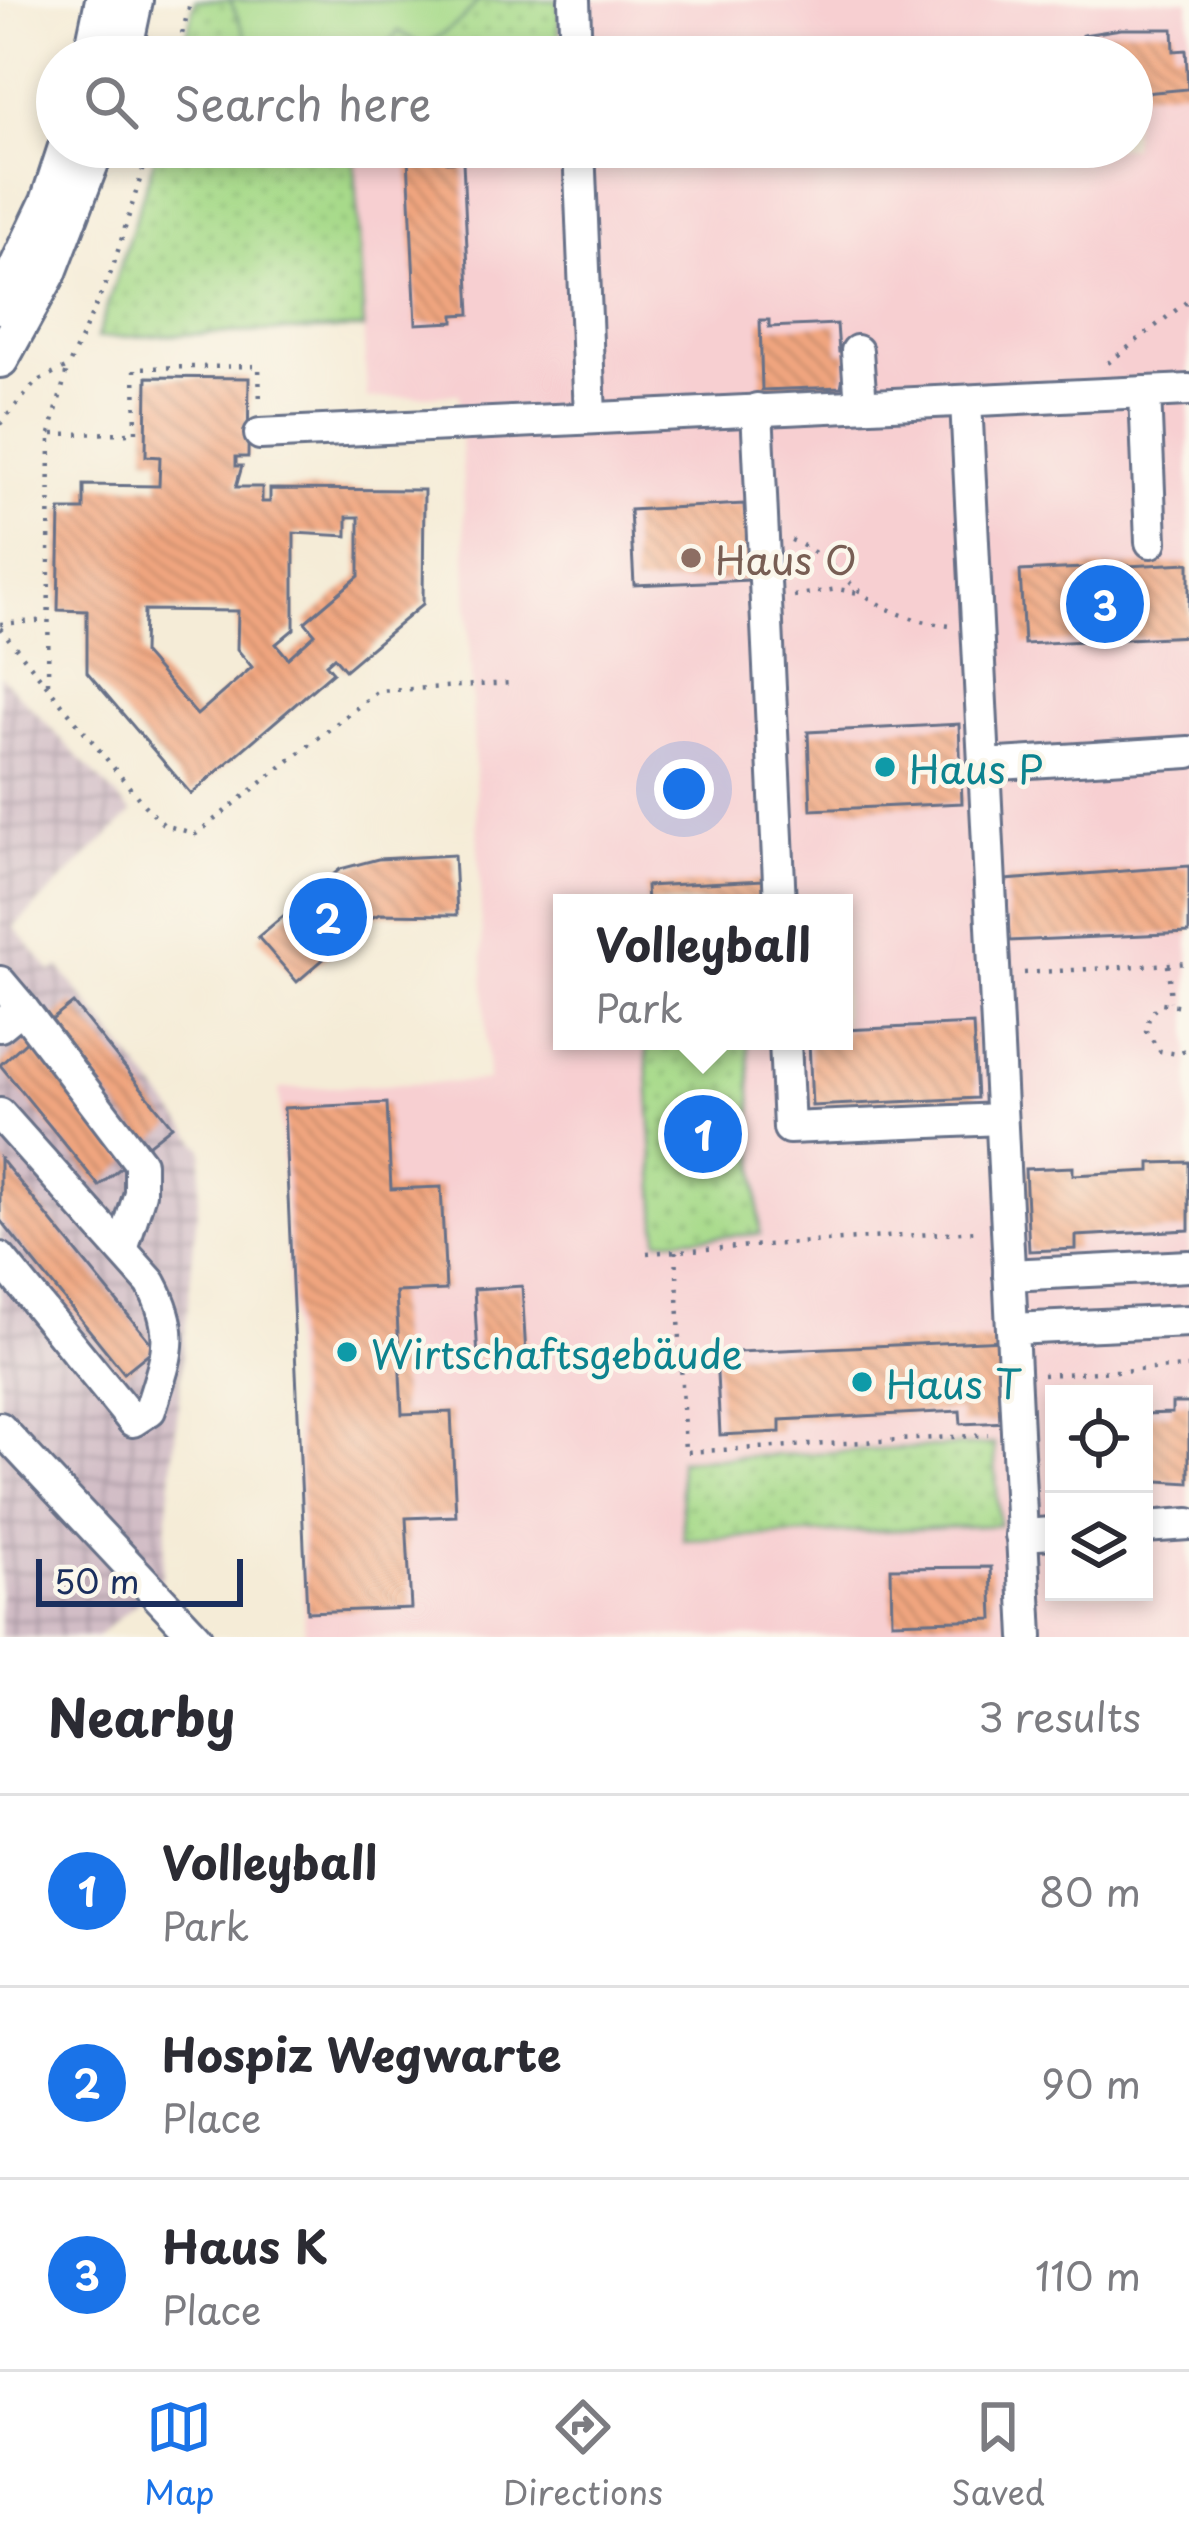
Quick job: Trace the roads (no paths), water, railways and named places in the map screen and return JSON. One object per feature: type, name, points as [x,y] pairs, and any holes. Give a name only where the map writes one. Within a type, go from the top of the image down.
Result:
[{"type":"main road","points":[[96,36],[104,0]]},
{"type":"main road","points":[[126,36],[134,0]]},
{"type":"main road","points":[[0,305],[60,168]]},
{"type":"main road","points":[[0,359],[48,272],[88,168]]},
{"type":"street","points":[[574,0],[575,36]]},
{"type":"street","points":[[580,168],[590,416]]},
{"type":"street","points":[[857,351],[861,405]]},
{"type":"street","points":[[260,434],[1189,390]]},
{"type":"street","points":[[1145,392],[1150,542]]},
{"type":"street","points":[[966,401],[1027,1637]]},
{"type":"street","points":[[757,410],[780,894]]},
{"type":"street","points":[[984,765],[1189,752]]},
{"type":"street","points":[[0,982],[11,1017],[140,1163],[140,1193],[122,1250]]},
{"type":"street","points":[[785,1050],[789,1128],[1001,1119]]},
{"type":"street","points":[[0,1114],[151,1282],[170,1322],[169,1349],[150,1410],[133,1421],[0,1258]]},
{"type":"street","points":[[1009,1275],[1189,1267]]},
{"type":"street","points":[[1012,1329],[1189,1321]]},
{"type":"street","points":[[0,1428],[196,1637]]},
{"type":"street","points":[[1153,1526],[1189,1524]]},
{"type":"street","points":[[1021,1535],[1045,1534]]},
{"type":"place","name":"Haus O","points":[[691,558]]},
{"type":"place","name":"Haus K","points":[[1105,604]]},
{"type":"place","name":"Haus P","points":[[885,767]]},
{"type":"place","name":"Hospiz Wegwarte","points":[[328,917]]},
{"type":"place","name":"Volleyball","points":[[703,1134]]},
{"type":"place","name":"Wirtschaftsgebäude","points":[[347,1352]]},
{"type":"place","name":"Haus T","points":[[862,1382]]}]
